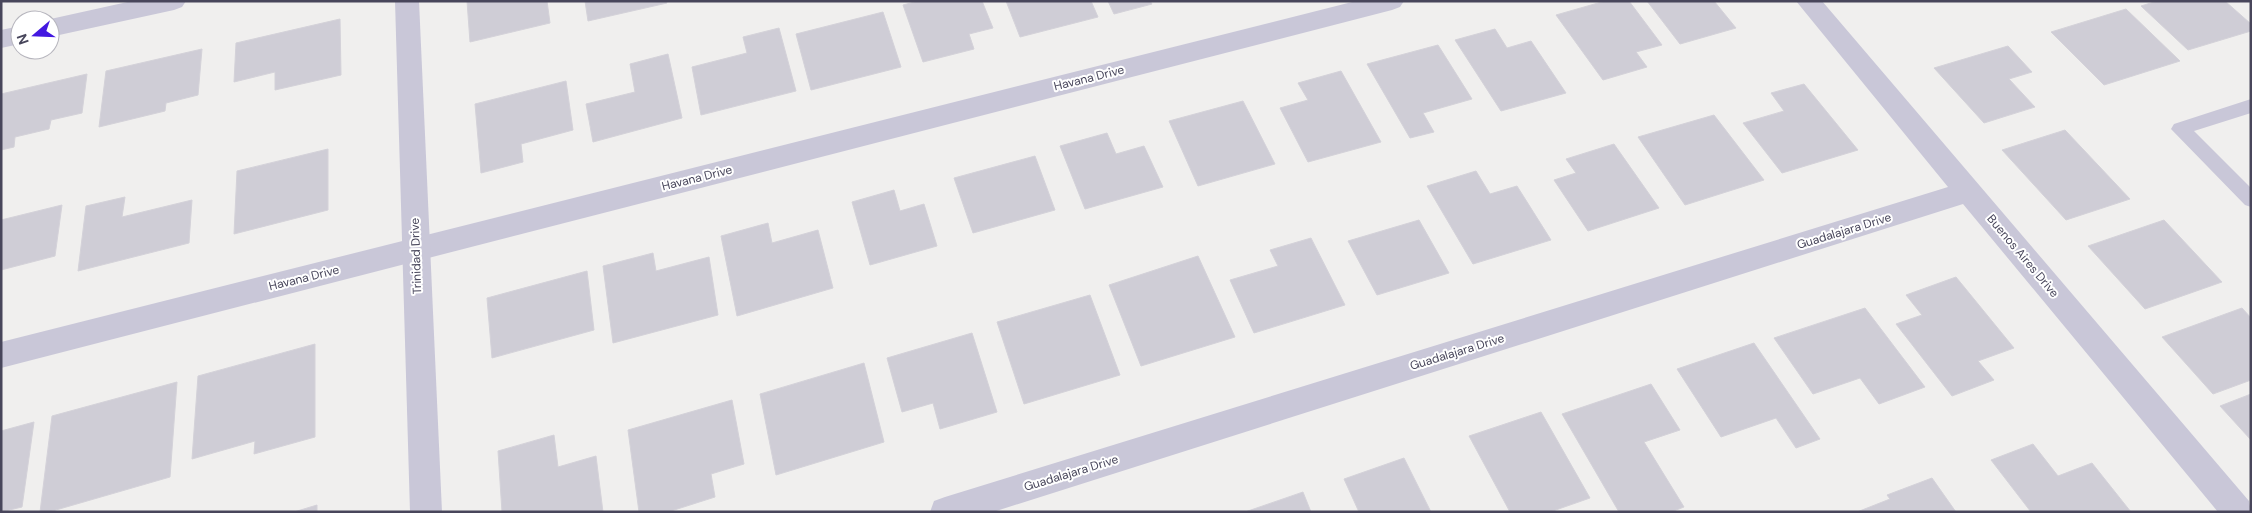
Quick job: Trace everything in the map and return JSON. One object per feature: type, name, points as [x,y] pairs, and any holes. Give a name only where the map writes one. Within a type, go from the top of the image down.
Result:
[{"type":"street","points":[[60,26],[174,1]]},
{"type":"street","name":"Trinidad Drive","points":[[406,1],[426,512]]},
{"type":"street","name":"Havana Drive","points":[[1,355],[1392,1]]},
{"type":"street","name":"Buenos Aires Drive","points":[[1818,3],[1969,191],[2238,512]]},
{"type":"street","name":"Guadalajara Drive","points":[[946,512],[1969,191]]},
{"type":"lane","points":[[2251,106],[2180,129],[2251,200]]},
{"type":"building","points":[[467,1],[547,1],[550,23],[470,42]]},
{"type":"building","points":[[585,1],[666,1],[667,3],[588,21]]},
{"type":"building","points":[[918,1],[982,1],[993,28],[969,34],[974,49],[923,62],[903,5]]},
{"type":"building","points":[[1006,1],[1091,1],[1098,17],[1020,37]]},
{"type":"building","points":[[1108,1],[1150,1],[1152,4],[1114,14]]},
{"type":"building","points":[[1605,1],[1629,1],[1662,45],[1636,52],[1647,67],[1603,80],[1556,15]]},
{"type":"building","points":[[1647,1],[1714,1],[1736,28],[1680,44]]},
{"type":"building","points":[[2157,1],[2225,1],[2251,24],[2251,31],[2188,50],[2141,6]]},
{"type":"building","points":[[2126,9],[2180,61],[2104,85],[2051,32]]},
{"type":"building","points":[[883,12],[901,67],[811,90],[796,34]]},
{"type":"building","points":[[340,19],[341,75],[275,90],[275,72],[234,82],[236,43]]},
{"type":"building","points":[[779,28],[796,91],[701,115],[692,67],[747,53],[743,37]]},
{"type":"building","points":[[1495,29],[1507,48],[1531,41],[1566,93],[1501,111],[1455,40]]},
{"type":"building","points":[[1438,45],[1472,99],[1423,113],[1434,132],[1410,138],[1367,64]]},
{"type":"building","points":[[2008,46],[2032,72],[2009,79],[2035,107],[1984,123],[1934,68]]},
{"type":"building","points":[[202,49],[198,95],[166,103],[165,111],[99,127],[106,71]]},
{"type":"building","points":[[668,54],[682,118],[593,142],[586,104],[635,92],[630,64]]},
{"type":"building","points":[[1341,71],[1381,142],[1308,162],[1280,108],[1308,100],[1298,83]]},
{"type":"building","points":[[87,74],[82,113],[51,120],[49,129],[15,137],[14,147],[1,150],[1,94]]},
{"type":"building","points":[[566,81],[573,130],[521,144],[523,162],[481,173],[475,104]]},
{"type":"building","points":[[1804,84],[1858,150],[1782,173],[1743,123],[1784,111],[1771,93]]},
{"type":"building","points":[[1243,101],[1275,164],[1198,186],[1169,121]]},
{"type":"building","points":[[1714,115],[1764,180],[1685,205],[1638,137]]},
{"type":"building","points":[[2065,130],[2130,199],[2066,220],[2002,150]]},
{"type":"building","points":[[1107,133],[1116,154],[1144,146],[1163,187],[1085,209],[1060,146]]},
{"type":"building","points":[[1614,144],[1659,208],[1588,231],[1554,180],[1576,173],[1566,159]]},
{"type":"building","points":[[328,149],[328,210],[234,234],[237,171]]},
{"type":"building","points":[[1035,156],[1055,210],[973,233],[954,178]]},
{"type":"building","points":[[1476,171],[1490,194],[1517,186],[1551,240],[1473,264],[1427,186]]},
{"type":"building","points":[[894,190],[900,211],[924,204],[937,246],[870,265],[852,202]]},
{"type":"building","points":[[125,197],[122,217],[192,200],[189,243],[78,271],[86,206]]},
{"type":"building","points":[[62,205],[55,256],[1,270],[1,220]]},
{"type":"building","points":[[1419,220],[1449,273],[1377,295],[1348,241]]},
{"type":"building","points":[[2164,220],[2222,282],[2145,309],[2088,246]]},
{"type":"building","points":[[768,223],[772,243],[818,230],[833,288],[737,316],[721,236]]},
{"type":"building","points":[[1311,238],[1345,305],[1254,333],[1230,280],[1278,266],[1270,250]]},
{"type":"building","points":[[653,253],[656,271],[709,257],[718,315],[613,343],[603,266]]},
{"type":"building","points":[[1198,256],[1235,337],[1141,366],[1109,285]]},
{"type":"building","points":[[587,271],[594,330],[492,358],[487,298]]},
{"type":"building","points":[[1956,277],[2014,348],[1978,361],[1994,380],[1952,396],[1896,324],[1922,315],[1906,295]]},
{"type":"building","points":[[1090,295],[1120,375],[1024,404],[997,322]]},
{"type":"building","points":[[1865,308],[1925,387],[1879,404],[1860,378],[1813,394],[1774,338]]},
{"type":"building","points":[[2242,308],[2251,318],[2251,380],[2213,394],[2162,337]]},
{"type":"building","points":[[972,333],[997,412],[940,429],[933,403],[902,412],[887,358]]},
{"type":"building","points":[[1754,343],[1820,439],[1796,448],[1776,418],[1721,437],[1677,369]]},
{"type":"building","points":[[315,344],[315,437],[254,454],[255,441],[192,459],[198,376]]},
{"type":"building","points":[[864,363],[884,442],[776,475],[760,394]]},
{"type":"building","points":[[177,382],[170,477],[49,512],[40,512],[52,416]]},
{"type":"building","points":[[1651,384],[1680,430],[1644,442],[1684,507],[1671,512],[1619,512],[1562,414]]},
{"type":"building","points":[[2251,394],[2251,440],[2220,406]]},
{"type":"building","points":[[732,400],[744,464],[711,474],[715,497],[668,512],[639,512],[628,430]]},
{"type":"building","points":[[1541,412],[1590,498],[1550,512],[1510,512],[1469,436]]},
{"type":"building","points":[[34,422],[22,507],[1,512],[1,431]]},
{"type":"building","points":[[554,435],[558,467],[596,456],[603,512],[502,512],[498,451]]},
{"type":"building","points":[[2033,444],[2058,476],[2092,463],[2131,512],[2031,512],[1991,460]]},
{"type":"building","points":[[1404,458],[1431,512],[1359,512],[1344,479]]},
{"type":"building","points":[[1932,478],[1956,512],[1857,512],[1890,499],[1887,495]]},
{"type":"building","points":[[1303,492],[1311,512],[1245,512]]},
{"type":"building","points":[[317,505],[317,512],[294,512]]}]
